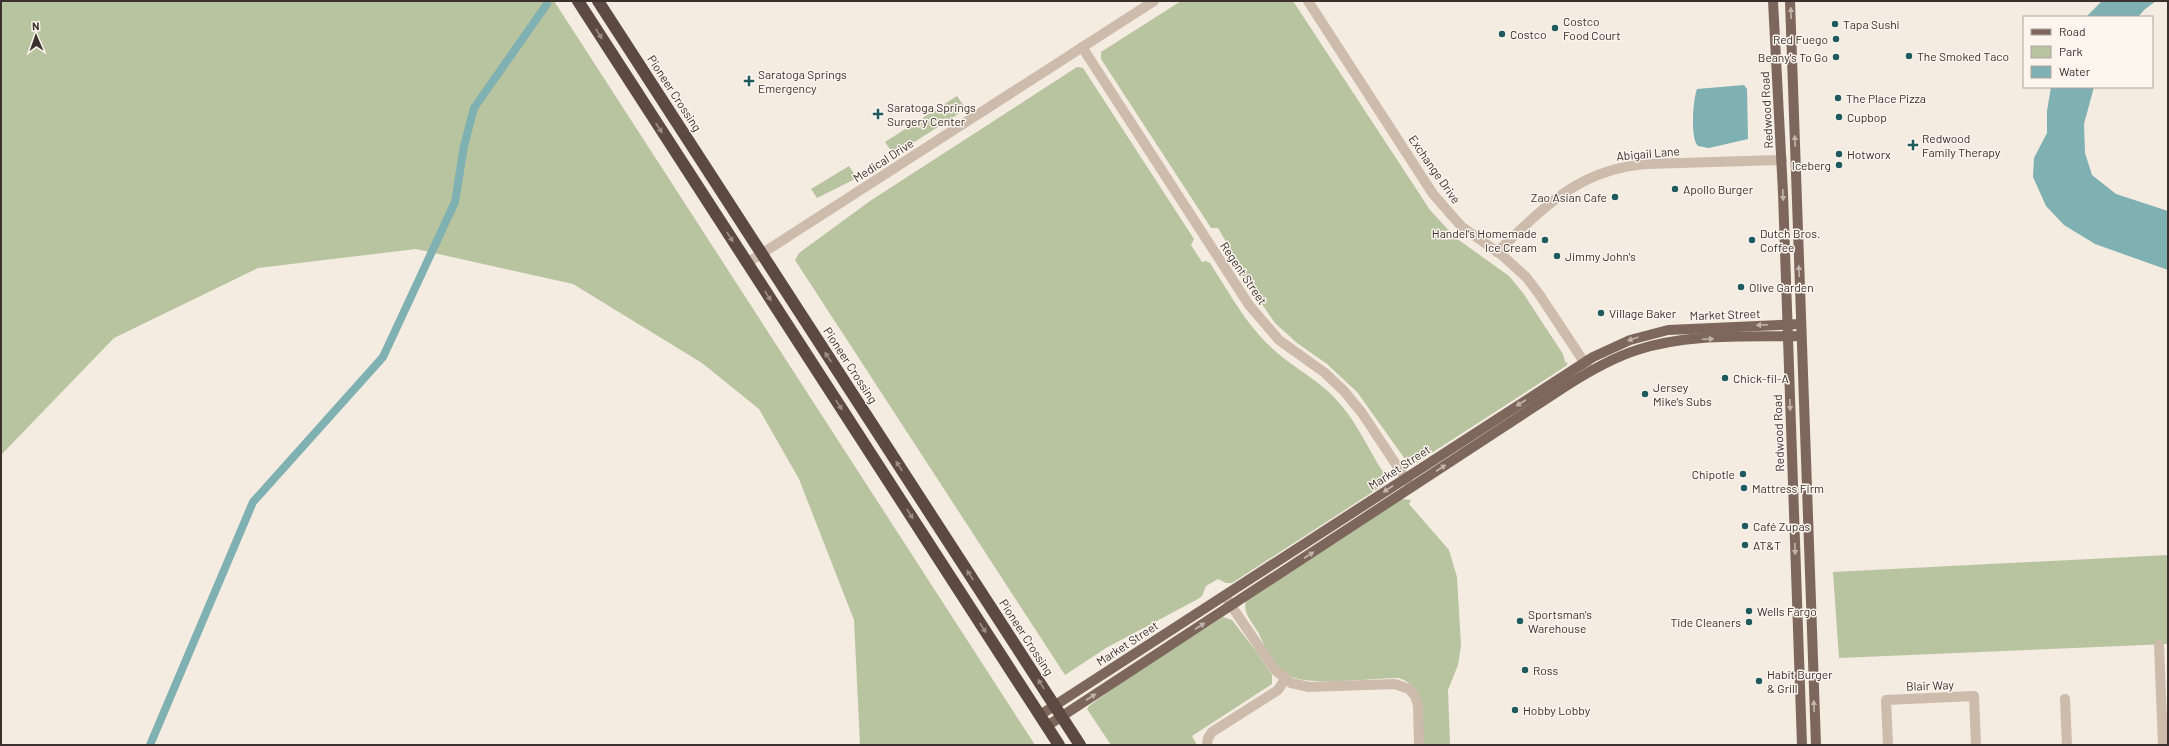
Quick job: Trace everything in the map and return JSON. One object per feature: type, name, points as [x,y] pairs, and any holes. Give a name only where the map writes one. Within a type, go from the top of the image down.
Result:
[{"type":"highway","points":[[578,1],[1059,745]]},
{"type":"highway","name":"Pioneer Crossing","points":[[598,1],[1080,745]]},
{"type":"main road","name":"Redwood Road","points":[[1773,1],[1782,160],[1802,745]]},
{"type":"main road","points":[[1790,1],[1816,745]]},
{"type":"main road","name":"Market Street","points":[[1040,715],[1404,479],[1630,340],[1668,330],[1801,324]]},
{"type":"main road","name":"Market Street","points":[[1047,726],[1412,487],[1587,367],[1658,344],[1702,339],[1801,336]]},
{"type":"street","name":"Medical Drive","points":[[747,263],[1154,1]]},
{"type":"street","name":"Exchange Drive","points":[[1308,1],[1433,194],[1462,226],[1519,270],[1532,285],[1587,367]]},
{"type":"street","name":"Regent Street","points":[[1082,47],[1249,305],[1279,340],[1324,373],[1344,391],[1362,413],[1404,479],[1412,487]]},
{"type":"street","name":"Abigail Lane","points":[[1497,252],[1551,202],[1579,183],[1602,173],[1642,164],[1782,160]]},
{"type":"street","points":[[1224,595],[1275,670],[1285,679],[1297,685],[1309,687],[1395,684],[1404,686],[1412,692],[1417,700],[1419,745]]},
{"type":"street","points":[[2159,645],[2164,701],[2163,745]]},
{"type":"street","points":[[1207,745],[1212,732],[1278,690],[1285,679]]},
{"type":"street","name":"Blair Way","points":[[1888,745],[1886,700],[1974,696],[1976,745]]},
{"type":"street","points":[[2065,699],[2067,745]]},
{"type":"green space","points":[[1,1],[554,1],[1035,745],[860,745],[854,620],[799,479],[759,409],[702,363],[573,284],[416,249],[258,268],[114,338],[1,455]]},
{"type":"green space","points":[[1181,1],[1293,1],[1430,210],[1456,238],[1509,276],[1523,293],[1563,354],[1565,362],[1568,363],[1566,366],[1413,465],[1411,461],[1405,459],[1357,392],[1327,364],[1297,343],[1275,323],[1227,253],[1226,250],[1228,245],[1218,228],[1211,228],[1101,59],[1101,52]]},
{"type":"green space","points":[[1077,67],[1083,68],[1194,239],[1191,245],[1202,262],[1206,261],[1210,263],[1238,308],[1263,340],[1281,356],[1317,382],[1341,405],[1358,429],[1383,472],[1382,479],[1385,484],[1232,583],[1226,583],[1218,579],[1206,586],[1202,596],[1198,599],[1106,648],[1065,675],[795,260],[799,253],[870,201]]},
{"type":"green space","points":[[957,96],[966,109],[894,155],[885,142]]},
{"type":"green space","points":[[849,166],[857,178],[817,198],[811,189]]},
{"type":"green space","points":[[1401,499],[1411,500],[1409,504],[1449,550],[1457,577],[1461,646],[1458,665],[1448,690],[1450,745],[1423,745],[1421,706],[1418,697],[1408,682],[1399,678],[1314,681],[1301,680],[1286,674],[1268,653],[1247,614],[1245,605],[1246,601]]},
{"type":"green space","points":[[2168,555],[2168,644],[1839,658],[1833,572]]},
{"type":"green space","points":[[1223,617],[1232,620],[1256,651],[1272,675],[1272,684],[1192,736],[1197,745],[1111,745],[1087,709],[1089,706],[1130,676]]},
{"type":"water","points":[[2102,1],[2156,1],[2139,16],[2087,16]]},
{"type":"water","points":[[1744,85],[1747,89],[1748,139],[1709,148],[1698,146],[1695,142],[1693,128],[1693,110],[1697,89]]},
{"type":"water","points":[[2051,88],[2094,88],[2084,124],[2085,153],[2092,175],[2116,194],[2168,211],[2168,270],[2095,244],[2064,225],[2046,206],[2033,177],[2034,158],[2047,133],[2047,111]]},
{"type":"waterway","points":[[150,745],[253,502],[383,357],[455,202],[464,146],[474,108],[547,4]]},
{"type":"place","name":"Tapa Sushi","points":[[1835,24]]},
{"type":"place","name":"Costco Food Court","points":[[1555,28]]},
{"type":"place","name":"Costco","points":[[1502,34]]},
{"type":"place","name":"Red Fuego","points":[[1836,39]]},
{"type":"place","name":"The Smoked Taco","points":[[1909,56]]},
{"type":"place","name":"Beany's To Go","points":[[1836,57]]},
{"type":"place","name":"Saratoga Springs Emergency","points":[[749,81]]},
{"type":"place","name":"The Place Pizza","points":[[1838,98]]},
{"type":"place","name":"Saratoga Springs Surgery Center","points":[[878,114]]},
{"type":"place","name":"Cupbop","points":[[1839,117]]},
{"type":"place","name":"Redwood Family Therapy","points":[[1913,145]]},
{"type":"place","name":"Hotworx","points":[[1839,154]]},
{"type":"place","name":"Iceberg","points":[[1839,165]]},
{"type":"place","name":"Apollo Burger","points":[[1675,189]]},
{"type":"place","name":"Zao Asian Cafe","points":[[1615,197]]},
{"type":"place","name":"Handel's Homemade Ice Cream","points":[[1545,240]]},
{"type":"place","name":"Dutch Bros. Coffee","points":[[1752,240]]},
{"type":"place","name":"Jimmy John's","points":[[1557,256]]},
{"type":"place","name":"Olive Garden","points":[[1741,287]]},
{"type":"place","name":"Village Baker","points":[[1601,313]]},
{"type":"place","name":"Chick-fil-A","points":[[1725,378]]},
{"type":"place","name":"Jersey Mike's Subs","points":[[1645,394]]},
{"type":"place","name":"Chipotle","points":[[1743,474]]},
{"type":"place","name":"Mattress Firm","points":[[1744,488]]},
{"type":"place","name":"Café Zupas","points":[[1745,526]]},
{"type":"place","name":"AT&T","points":[[1745,545]]},
{"type":"place","name":"Wells Fargo","points":[[1749,611]]},
{"type":"place","name":"Sportsman's Warehouse","points":[[1520,621]]},
{"type":"place","name":"Tide Cleaners","points":[[1749,622]]},
{"type":"place","name":"Ross","points":[[1525,670]]},
{"type":"place","name":"Habit Burger & Grill","points":[[1759,681]]},
{"type":"place","name":"Hobby Lobby","points":[[1515,710]]}]
